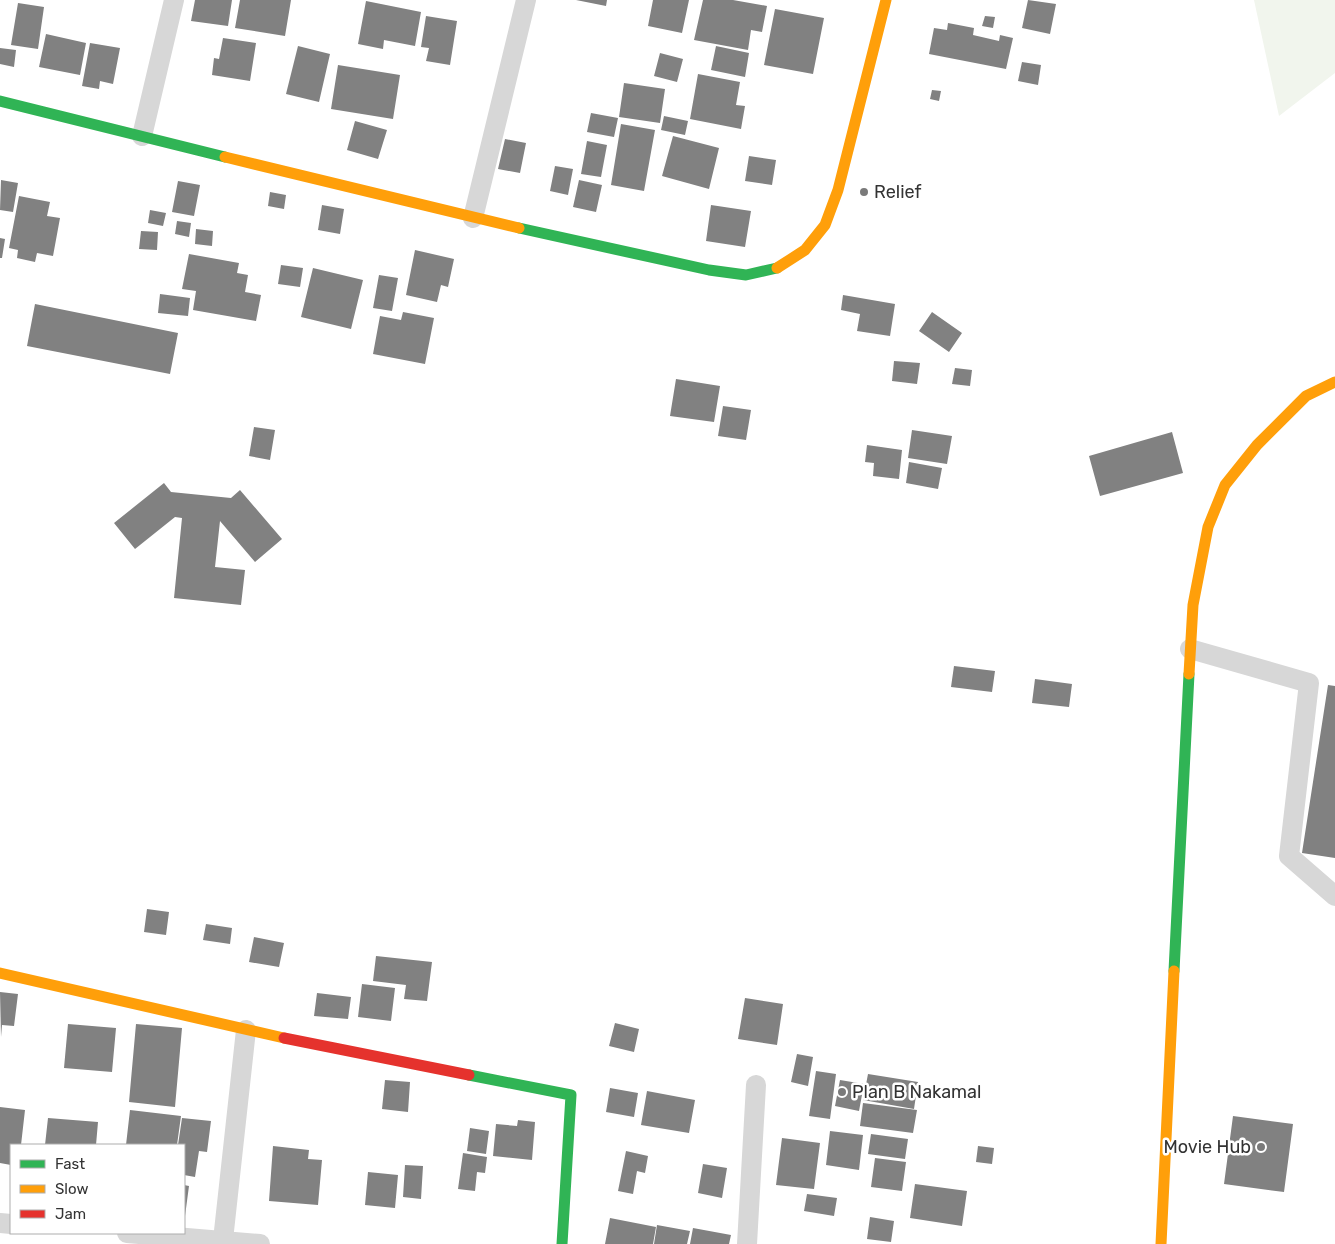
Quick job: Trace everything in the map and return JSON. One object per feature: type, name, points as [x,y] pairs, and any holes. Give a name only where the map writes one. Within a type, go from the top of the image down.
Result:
[{"type":"street","points":[[142,136],[174,0]]},
{"type":"street","points":[[473,218],[526,0]]},
{"type":"street","points":[[0,101],[473,218],[709,270],[746,275],[777,268],[805,250],[825,225],[838,190],[871,68],[886,0]]},
{"type":"street","points":[[1161,1244],[1190,649],[1193,605],[1208,527],[1226,484],[1257,445],[1306,396],[1335,382]]},
{"type":"street","points":[[1190,649],[1309,683],[1289,856],[1335,896]]},
{"type":"street","points":[[0,973],[246,1030],[571,1094],[562,1244]]},
{"type":"street","points":[[223,1240],[246,1030]]},
{"type":"street","points":[[747,1244],[756,1085]]},
{"type":"street","points":[[141,1234],[260,1244]]},
{"type":"shaded area","points":[[1254,0],[1335,0],[1335,73],[1279,116]]},
{"type":"building","points":[[195,0],[232,0],[228,26],[191,21]]},
{"type":"building","points":[[240,0],[291,0],[285,36],[235,28]]},
{"type":"building","points":[[576,0],[607,0],[606,6]]},
{"type":"building","points":[[653,0],[689,0],[682,33],[648,26]]},
{"type":"building","points":[[703,0],[733,0],[767,6],[762,32],[751,30],[748,50],[694,40]]},
{"type":"building","points":[[1028,0],[1056,4],[1050,34],[1022,28]]},
{"type":"building","points":[[366,1],[421,12],[415,46],[384,40],[383,49],[358,44]]},
{"type":"building","points":[[18,3],[44,7],[38,49],[11,45]]},
{"type":"building","points":[[775,9],[824,18],[813,74],[764,65]]},
{"type":"building","points":[[426,16],[457,21],[450,65],[426,61],[429,48],[421,47]]},
{"type":"building","points":[[985,16],[995,17],[993,28],[982,26]]},
{"type":"building","points":[[948,23],[974,28],[973,35],[999,41],[1000,35],[1013,38],[1006,69],[929,54],[934,28],[947,30]]},
{"type":"building","points":[[46,34],[86,43],[80,75],[39,67]]},
{"type":"building","points":[[223,38],[256,43],[250,81],[212,75],[214,58],[219,59]]},
{"type":"building","points":[[90,43],[120,48],[113,84],[100,81],[99,89],[82,86]]},
{"type":"building","points":[[298,46],[330,54],[319,102],[286,94]]},
{"type":"building","points":[[716,46],[749,53],[745,77],[711,70]]},
{"type":"building","points":[[0,48],[16,50],[14,67],[0,64]]},
{"type":"building","points":[[660,53],[683,59],[677,82],[654,76]]},
{"type":"building","points":[[1022,62],[1041,65],[1038,85],[1018,81]]},
{"type":"building","points":[[338,65],[400,75],[393,119],[331,109]]},
{"type":"building","points":[[698,74],[740,82],[736,105],[745,106],[741,129],[690,119]]},
{"type":"building","points":[[624,83],[665,89],[660,123],[619,117]]},
{"type":"building","points":[[932,90],[941,91],[939,101],[930,99]]},
{"type":"building","points":[[591,113],[618,118],[614,137],[587,132]]},
{"type":"building","points":[[664,116],[688,121],[685,135],[661,130]]},
{"type":"building","points":[[355,121],[387,130],[378,159],[347,150]]},
{"type":"building","points":[[621,124],[655,130],[644,191],[611,185]]},
{"type":"building","points":[[673,136],[719,148],[709,189],[662,176]]},
{"type":"building","points":[[505,139],[526,143],[520,173],[498,169]]},
{"type":"building","points":[[587,141],[607,145],[601,177],[581,174]]},
{"type":"building","points":[[749,156],[776,160],[772,185],[745,181]]},
{"type":"building","points":[[555,166],[573,169],[568,195],[550,191]]},
{"type":"building","points":[[1,180],[18,183],[13,212],[0,210]]},
{"type":"building","points":[[579,180],[602,185],[596,212],[573,207]]},
{"type":"building","points":[[178,181],[200,185],[194,216],[172,212]]},
{"type":"building","points":[[270,192],[286,195],[284,209],[268,206]]},
{"type":"building","points":[[19,196],[50,202],[47,216],[60,218],[53,256],[37,253],[35,262],[17,258],[18,250],[9,248]]},
{"type":"building","points":[[322,205],[344,209],[340,234],[318,230]]},
{"type":"building","points":[[711,205],[751,211],[745,247],[706,241]]},
{"type":"building","points":[[150,210],[166,213],[163,226],[148,223]]},
{"type":"building","points":[[177,221],[191,223],[189,237],[175,234]]},
{"type":"building","points":[[196,229],[213,231],[212,246],[195,244]]},
{"type":"building","points":[[141,231],[158,232],[157,250],[139,249]]},
{"type":"building","points":[[0,238],[5,239],[2,258],[0,258]]},
{"type":"building","points":[[415,250],[454,259],[448,287],[441,285],[437,302],[406,295]]},
{"type":"building","points":[[189,254],[239,263],[237,273],[248,275],[245,292],[261,295],[256,321],[193,310],[196,291],[182,289]]},
{"type":"building","points":[[281,265],[303,268],[300,287],[278,284]]},
{"type":"building","points":[[313,268],[363,280],[351,329],[301,317]]},
{"type":"building","points":[[379,275],[398,278],[392,311],[373,308]]},
{"type":"building","points":[[160,294],[190,298],[188,316],[158,313]]},
{"type":"building","points":[[843,295],[895,304],[890,336],[857,331],[860,314],[841,310]]},
{"type":"building","points":[[35,304],[178,333],[170,374],[27,346]]},
{"type":"building","points":[[403,312],[434,318],[425,364],[373,354],[380,316],[401,320]]},
{"type":"building","points":[[932,312],[962,333],[949,352],[919,331]]},
{"type":"building","points":[[894,361],[920,363],[917,384],[892,381]]},
{"type":"building","points":[[955,368],[972,370],[970,386],[952,384]]},
{"type":"building","points":[[676,379],[720,386],[714,422],[670,416]]},
{"type":"building","points":[[723,406],[751,410],[746,440],[718,436]]},
{"type":"building","points":[[254,427],[275,430],[270,460],[249,456]]},
{"type":"building","points":[[912,430],[952,436],[947,464],[908,458]]},
{"type":"building","points":[[1172,432],[1183,473],[1100,496],[1089,456]]},
{"type":"building","points":[[867,445],[902,450],[899,479],[873,476],[874,463],[865,462]]},
{"type":"building","points":[[909,462],[942,468],[938,489],[906,483]]},
{"type":"building","points":[[164,483],[171,492],[231,498],[240,490],[282,539],[255,562],[220,521],[215,567],[245,570],[241,605],[174,598],[182,518],[175,517],[135,549],[114,523]]},
{"type":"building","points":[[954,666],[995,671],[992,692],[951,687]]},
{"type":"building","points":[[1035,679],[1072,684],[1069,707],[1032,703]]},
{"type":"building","points":[[1328,685],[1335,686],[1335,858],[1302,853]]},
{"type":"building","points":[[147,909],[169,912],[166,935],[144,932]]},
{"type":"building","points":[[206,924],[232,928],[230,944],[203,940]]},
{"type":"building","points":[[254,937],[284,943],[279,967],[249,962]]},
{"type":"building","points":[[376,956],[432,962],[427,1001],[404,999],[406,985],[373,981]]},
{"type":"building","points":[[362,984],[395,988],[391,1021],[358,1017]]},
{"type":"building","points":[[0,992],[18,994],[14,1026],[2,1025],[1,1037]]},
{"type":"building","points":[[317,993],[351,997],[348,1019],[314,1016]]},
{"type":"building","points":[[745,998],[783,1004],[777,1045],[738,1039]]},
{"type":"building","points":[[615,1023],[639,1029],[634,1052],[609,1046]]},
{"type":"building","points":[[68,1024],[116,1028],[112,1072],[64,1068]]},
{"type":"building","points":[[136,1024],[182,1028],[175,1107],[129,1102]]},
{"type":"building","points":[[797,1054],[813,1057],[808,1086],[791,1082]]},
{"type":"building","points":[[816,1071],[836,1074],[830,1119],[809,1116]]},
{"type":"building","points":[[868,1074],[918,1082],[914,1109],[863,1100]]},
{"type":"building","points":[[385,1080],[410,1082],[408,1112],[382,1109]]},
{"type":"building","points":[[840,1080],[864,1084],[859,1111],[835,1106]]},
{"type":"building","points":[[610,1088],[638,1093],[634,1117],[606,1112]]},
{"type":"building","points":[[647,1091],[695,1100],[689,1133],[641,1125]]},
{"type":"building","points":[[863,1103],[917,1110],[913,1133],[860,1126]]},
{"type":"building","points":[[0,1107],[25,1110],[21,1144],[10,1144],[10,1165],[0,1163]]},
{"type":"building","points":[[130,1110],[181,1116],[177,1144],[126,1144]]},
{"type":"building","points":[[1233,1116],[1293,1124],[1284,1192],[1224,1184]]},
{"type":"building","points":[[48,1118],[98,1122],[96,1144],[45,1144]]},
{"type":"building","points":[[182,1118],[211,1121],[207,1152],[199,1151],[195,1177],[185,1175],[185,1144],[178,1144]]},
{"type":"building","points":[[518,1120],[535,1122],[532,1160],[493,1156],[496,1124],[517,1126]]},
{"type":"building","points":[[470,1128],[489,1131],[486,1154],[467,1151]]},
{"type":"building","points":[[830,1131],[863,1135],[859,1170],[826,1165]]},
{"type":"building","points":[[871,1134],[908,1139],[905,1159],[868,1154]]},
{"type":"building","points":[[782,1138],[820,1143],[814,1189],[776,1185]]},
{"type":"building","points":[[273,1146],[309,1150],[308,1159],[322,1160],[318,1205],[269,1201]]},
{"type":"building","points":[[978,1146],[994,1148],[992,1164],[976,1162]]},
{"type":"building","points":[[626,1151],[648,1156],[645,1173],[637,1171],[633,1194],[618,1191]]},
{"type":"building","points":[[463,1153],[487,1157],[485,1173],[477,1172],[475,1191],[458,1189]]},
{"type":"building","points":[[875,1158],[906,1162],[902,1191],[871,1187]]},
{"type":"building","points":[[703,1164],[727,1168],[722,1198],[698,1193]]},
{"type":"building","points":[[405,1165],[423,1166],[421,1199],[403,1197]]},
{"type":"building","points":[[368,1172],[398,1175],[395,1208],[365,1205]]},
{"type":"building","points":[[915,1184],[967,1191],[962,1226],[910,1218]]},
{"type":"building","points":[[185,1185],[189,1186],[185,1216]]},
{"type":"building","points":[[807,1194],[837,1198],[834,1216],[804,1211]]},
{"type":"building","points":[[870,1217],[894,1221],[891,1242],[867,1239]]},
{"type":"building","points":[[610,1218],[656,1227],[653,1244],[605,1244]]},
{"type":"building","points":[[657,1225],[690,1231],[687,1244],[654,1244]]},
{"type":"building","points":[[693,1228],[731,1235],[729,1244],[690,1244]]},
{"type":"traffic: fast","points":[[0,101],[225,157]]},
{"type":"traffic: fast","points":[[519,228],[709,270],[746,275],[777,268]]},
{"type":"traffic: fast","points":[[1174,971],[1189,674]]},
{"type":"traffic: fast","points":[[469,1075],[571,1095],[562,1244]]},
{"type":"traffic: slow","points":[[777,268],[805,250],[825,225],[838,190],[886,0]]},
{"type":"traffic: slow","points":[[225,157],[519,228]]},
{"type":"traffic: slow","points":[[1189,674],[1193,605],[1208,527],[1225,485],[1257,445],[1306,396],[1335,382]]},
{"type":"traffic: slow","points":[[1161,1244],[1174,971]]},
{"type":"traffic: slow","points":[[0,973],[284,1038]]},
{"type":"traffic: jam","points":[[284,1038],[469,1075]]},
{"type":"place","name":"Relief","points":[[864,192]]},
{"type":"place","name":"Plan B Nakamal","points":[[842,1092]]},
{"type":"place","name":"Movie Hub","points":[[1261,1147]]}]
